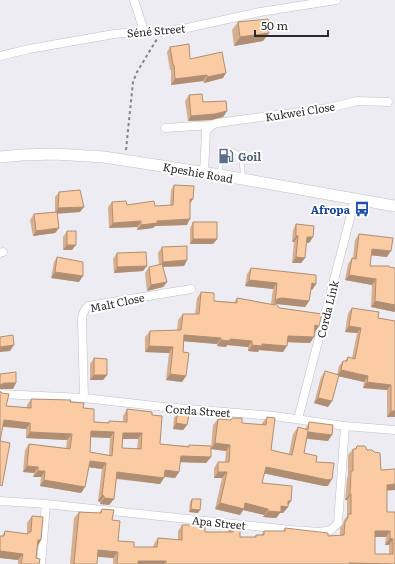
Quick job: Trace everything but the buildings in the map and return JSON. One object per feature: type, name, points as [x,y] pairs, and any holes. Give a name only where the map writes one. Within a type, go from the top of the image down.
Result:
[{"type":"street","points":[[134,0],[144,31]]},
{"type":"street","name":"Séné Street","points":[[0,56],[114,34],[144,31],[161,32],[187,28],[260,12],[336,0]]},
{"type":"street","name":"Kukwei Close","points":[[165,128],[212,125],[217,123],[329,108],[357,101],[388,102]]},
{"type":"street","points":[[204,173],[206,131],[212,125]]},
{"type":"street","name":"Kpeshie Road","points":[[0,157],[79,154],[125,159],[395,206]]},
{"type":"street","name":"Corda Link","points":[[298,419],[322,315],[355,199]]},
{"type":"street","name":"Malt Close","points":[[84,398],[82,314],[85,309],[88,306],[191,289]]},
{"type":"street","name":"Corda Street","points":[[0,394],[84,398],[395,430]]},
{"type":"street","name":"Apa Street","points":[[0,501],[46,504],[291,530],[320,532],[331,530],[338,523],[345,426]]},
{"type":"street","points":[[41,564],[46,504]]},
{"type":"lane","points":[[220,175],[221,155],[224,151],[232,150],[237,152],[240,156],[243,179]]},
{"type":"path","points":[[125,159],[133,82],[137,72],[161,32]]},
{"type":"place","name":"Goil","points":[[226,156]]},
{"type":"place","name":"Afropa","points":[[362,209]]}]
